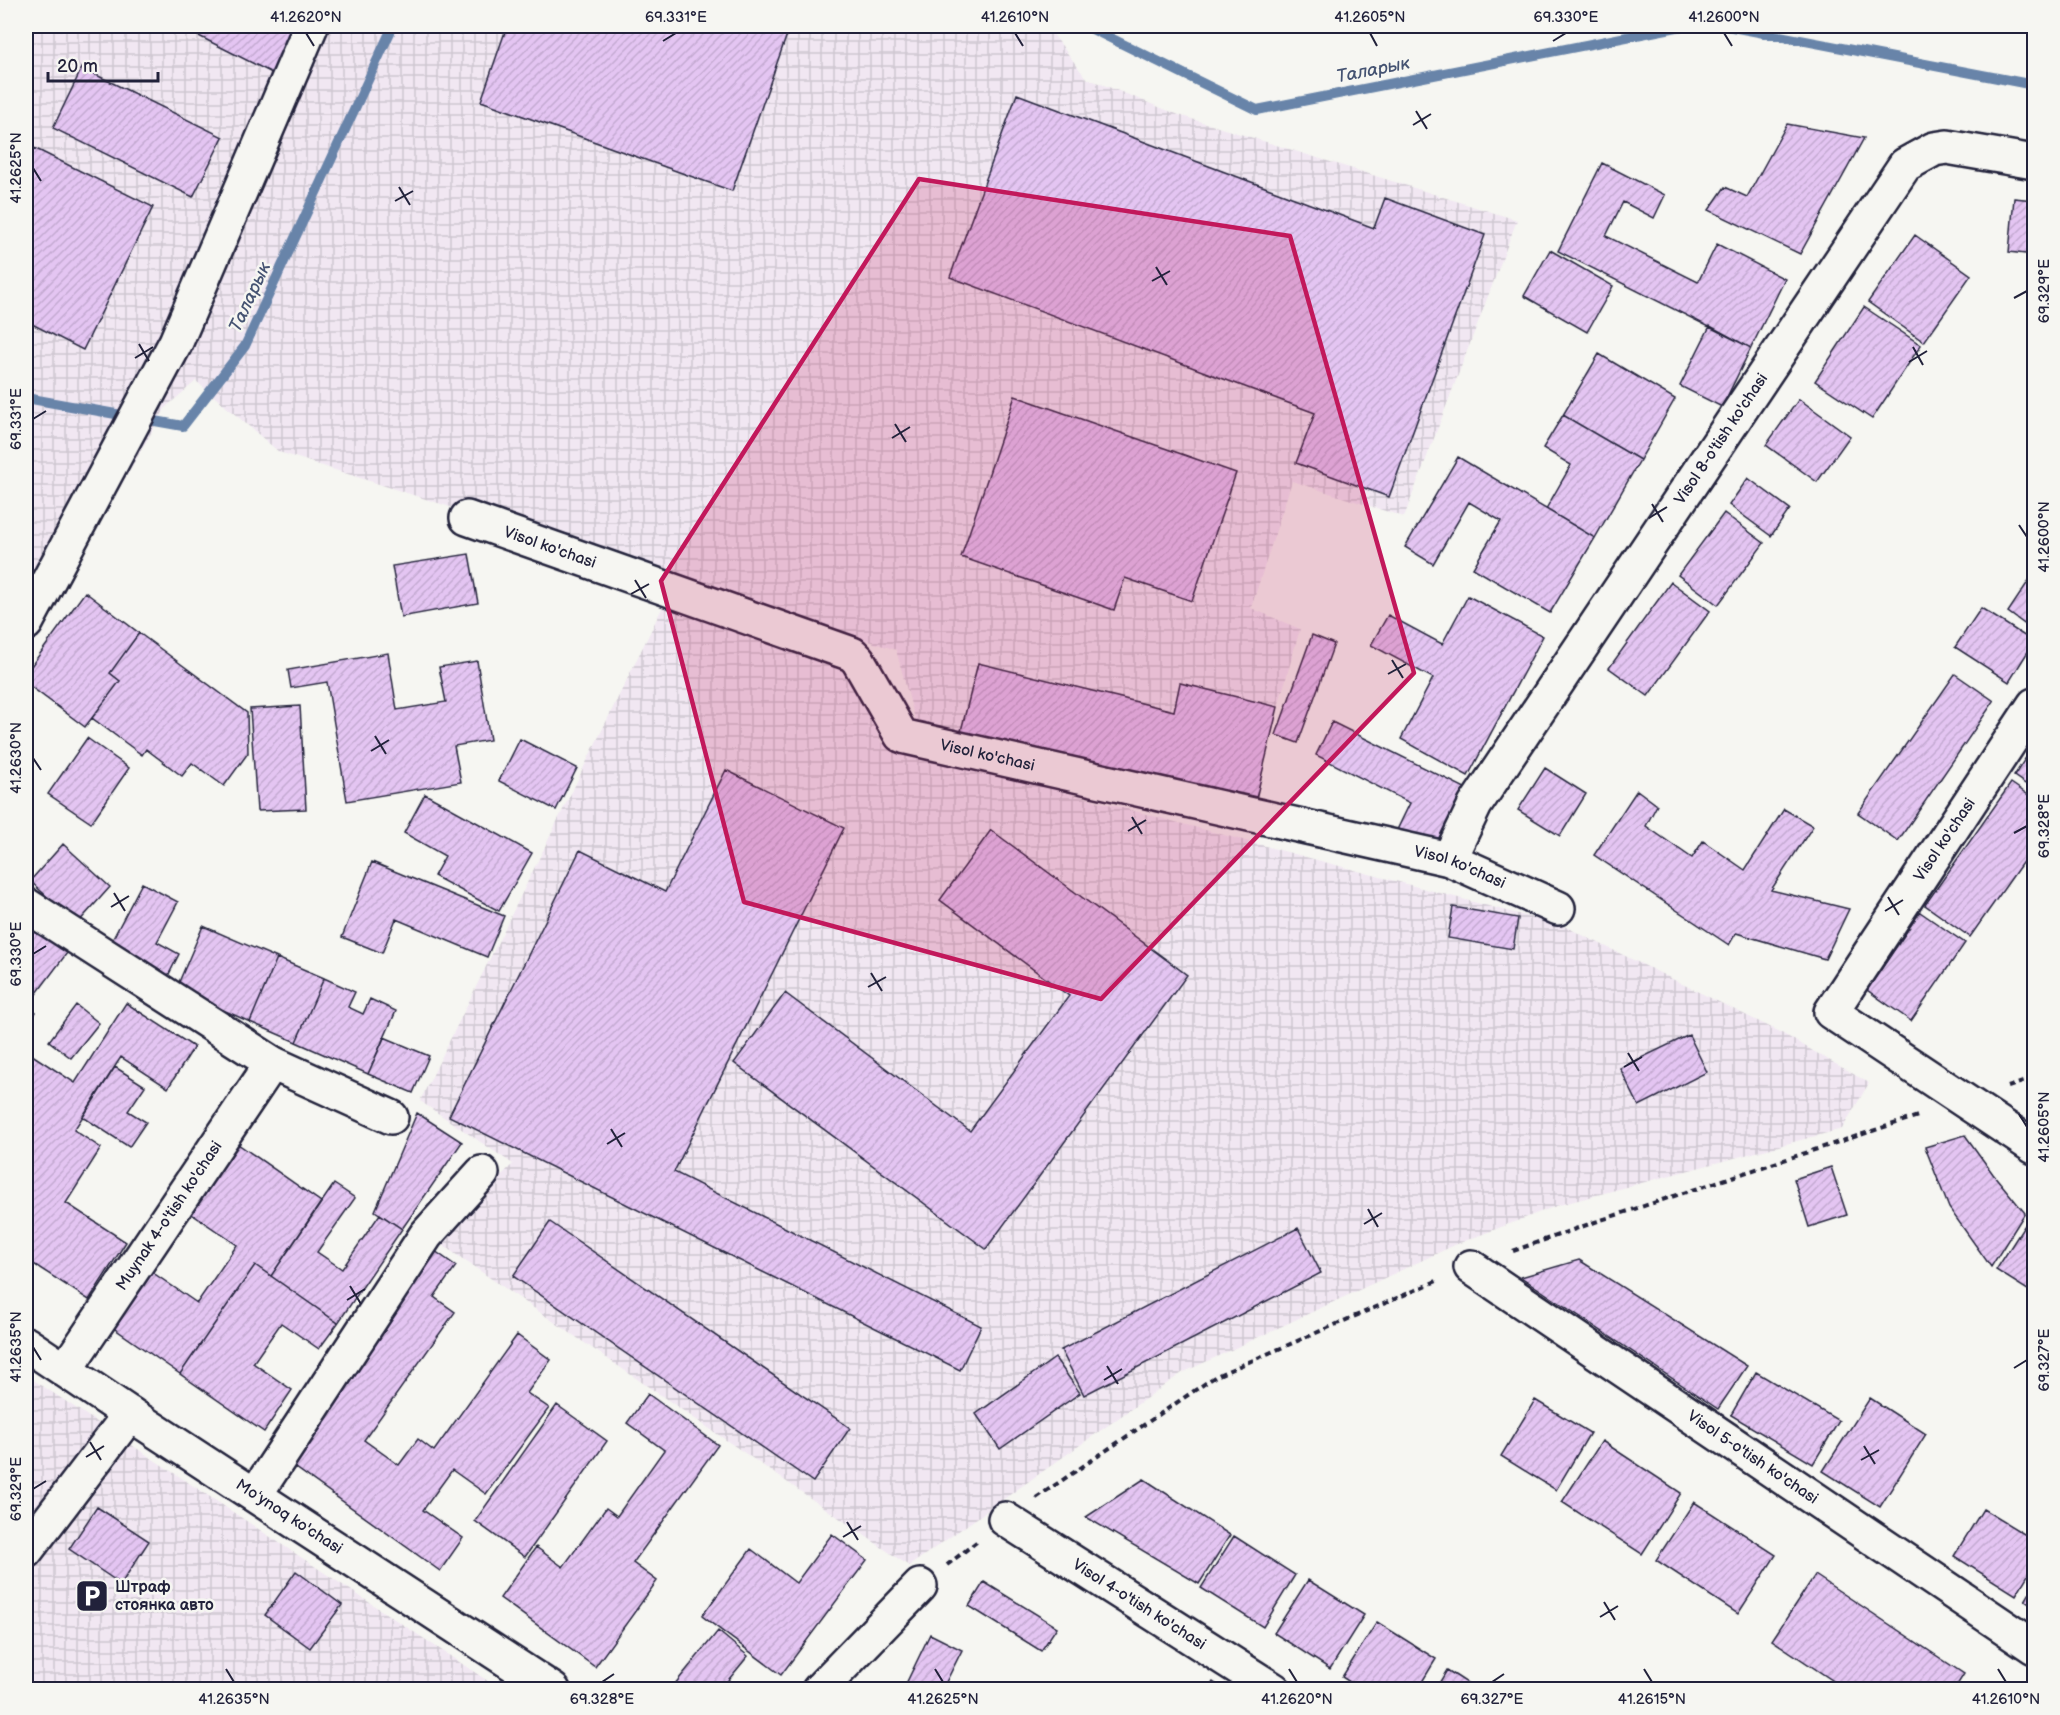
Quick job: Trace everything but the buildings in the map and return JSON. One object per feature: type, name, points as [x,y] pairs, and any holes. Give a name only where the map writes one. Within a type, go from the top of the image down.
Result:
[{"type":"street","points":[[26,623],[176,342],[311,26]]},
{"type":"street","name":"Visol 8-o'tish ko'chasi","points":[[1449,859],[1476,805],[1905,165],[1934,149],[1947,147],[2034,162]]},
{"type":"street","name":"Visol ko'chasi","points":[[467,518],[852,654],[858,660],[901,735],[906,737],[1449,859],[1558,908]]},
{"type":"street","name":"Visol ko'chasi","points":[[2034,705],[1831,1012],[2034,1147]]},
{"type":"street","points":[[26,905],[272,1063],[391,1117]]},
{"type":"street","name":"Muynak 4-o'tish ko'chasi","points":[[65,1370],[272,1063]]},
{"type":"street","points":[[255,1495],[426,1235],[482,1173]]},
{"type":"street","name":"Visol 5-o'tish ko'chasi","points":[[1471,1267],[2034,1647]]},
{"type":"street","name":"Moʻynoq ko'chasi","points":[[26,1344],[554,1689]]},
{"type":"street","points":[[26,1551],[130,1414]]},
{"type":"street","name":"Visol 4-o'tish ko'chasi","points":[[1005,1519],[1274,1689]]},
{"type":"street","points":[[819,1689],[920,1586]]},
{"type":"path","points":[[920,1586],[1005,1519],[1216,1376],[1471,1267],[1595,1222],[1965,1101]]},
{"type":"highlighted area","points":[[919,179],[1290,236],[1414,673],[1101,999],[744,902],[661,581]]},
{"type":"shaded area","points":[[26,26],[1047,26],[1086,78],[1179,115],[1517,220],[1404,517],[1292,481],[1251,608],[1300,629],[1254,807],[916,723],[896,650],[279,452],[196,381],[166,407],[26,651]]},
{"type":"shaded area","points":[[664,604],[848,671],[882,743],[1566,927],[1778,1031],[1869,1083],[1842,1129],[1556,1206],[1457,1244],[1182,1373],[909,1566],[435,1240],[513,1164],[420,1101]]},
{"type":"shaded area","points":[[26,1375],[500,1689],[26,1689]]},
{"type":"waterway","name":"Таларык","points":[[26,398],[183,426],[245,346],[393,26]]},
{"type":"waterway","name":"Таларык","points":[[1086,26],[1257,110],[1682,26]]},
{"type":"waterway","name":"Таларык","points":[[1727,26],[2034,85]]},
{"type":"place","name":"Штраф стоянка авто","points":[[92,1596]]}]
